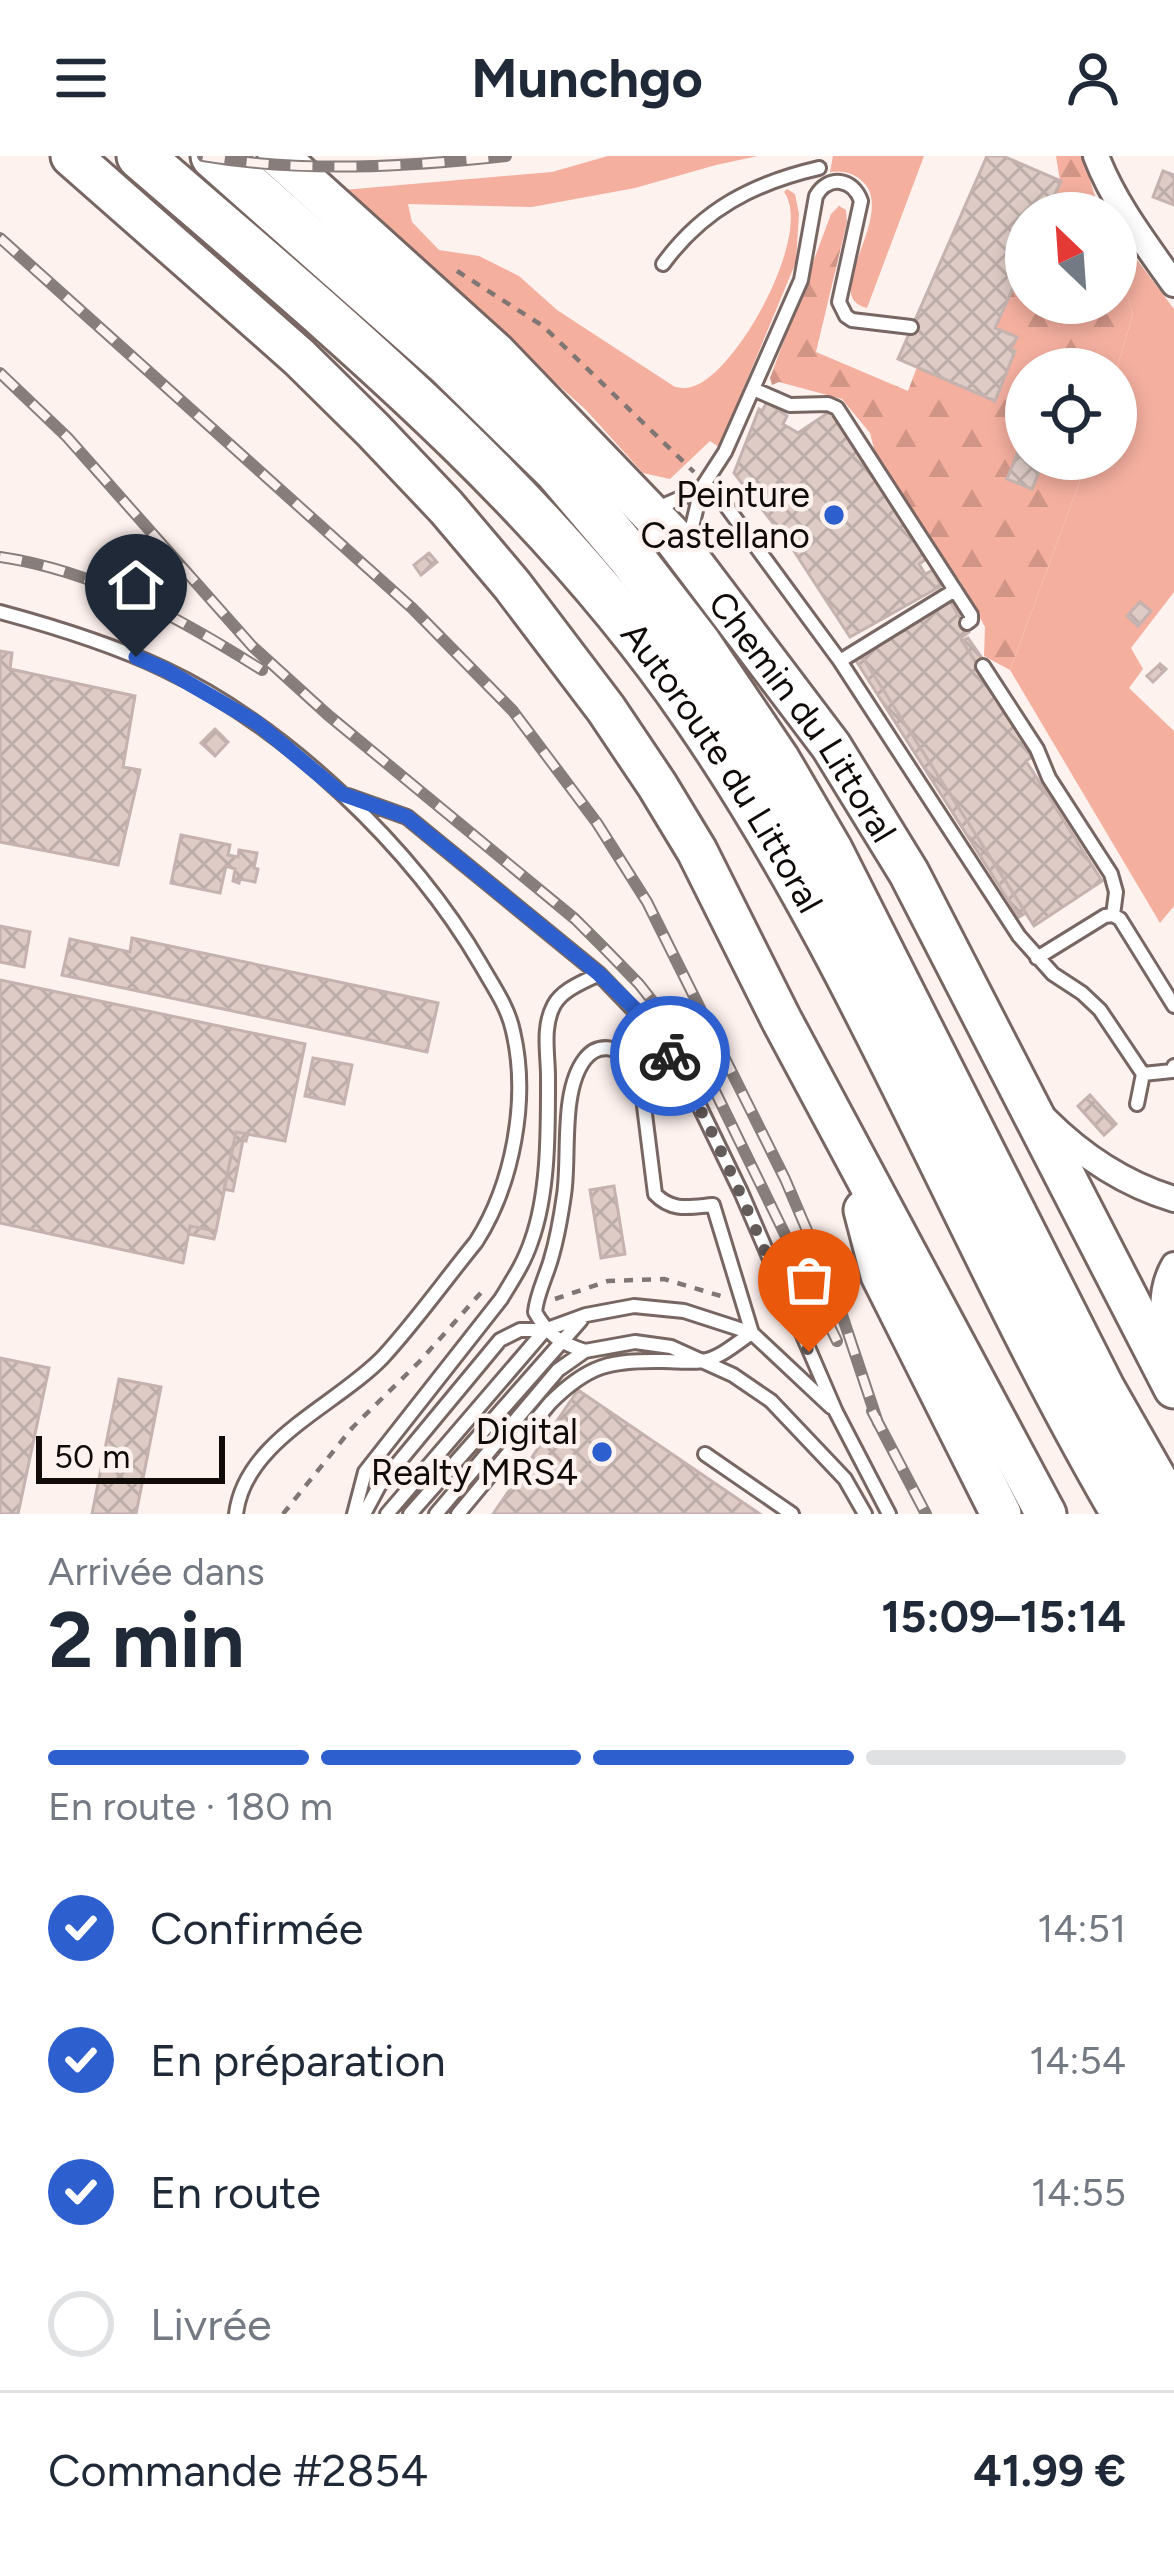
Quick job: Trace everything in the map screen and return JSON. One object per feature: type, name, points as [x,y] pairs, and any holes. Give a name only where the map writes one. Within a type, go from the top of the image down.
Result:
[{"type":"highway","name":"Autoroute du Littoral","points":[[140,156],[332,322],[476,457],[589,577],[695,715],[806,894],[1125,1514]]},
{"type":"highway","name":"Autoroute du Littoral","points":[[214,156],[449,364],[556,470],[698,644],[777,761],[829,850],[1102,1390],[1173,1514]]},
{"type":"main road","points":[[71,156],[299,357],[446,507],[551,634],[657,785],[697,851],[845,1141],[1046,1514]]},
{"type":"main road","name":"Chemin du Littoral","points":[[278,156],[496,352],[649,512],[686,553],[832,746],[910,873],[1174,1385]]},
{"type":"main road","points":[[845,1141],[881,1275],[1001,1514]]},
{"type":"street","points":[[1096,156],[1124,213],[1174,284]]},
{"type":"street","points":[[1017,1080],[1047,1121],[1093,1161],[1144,1189],[1174,1199]]},
{"type":"street","points":[[1174,1265],[1167,1277],[1163,1308],[1174,1385]]},
{"type":"lane","points":[[663,264],[682,238],[712,213],[770,180],[820,162],[822,187],[816,196],[801,280],[725,452],[703,486],[686,553]]},
{"type":"lane","points":[[822,187],[847,182],[861,201],[839,302],[842,310],[852,320],[911,327]]},
{"type":"lane","points":[[753,388],[790,405],[837,408],[971,615],[967,623]]},
{"type":"lane","points":[[649,512],[703,486]]},
{"type":"lane","points":[[703,486],[721,499],[840,661],[1019,936],[1053,974],[1100,1010],[1143,1074],[1137,1105]]},
{"type":"lane","points":[[840,661],[955,590]]},
{"type":"lane","points":[[0,612],[76,633],[166,670],[257,723],[342,794],[404,860],[463,934],[513,1030],[519,1119],[497,1201],[476,1242],[379,1361],[258,1461],[239,1492],[236,1514]]},
{"type":"lane","points":[[983,666],[1112,874],[1113,914]]},
{"type":"lane","points":[[342,794],[407,817],[599,974],[655,1032],[695,1097],[836,1412],[889,1514]]},
{"type":"lane","points":[[1037,958],[1113,914],[1174,1006]]},
{"type":"lane","points":[[354,1514],[364,1472],[500,1299],[531,1242],[543,1198],[546,1031],[555,1003],[599,974]]},
{"type":"lane","points":[[585,1351],[560,1343],[544,1330],[535,1312],[565,1194],[574,1077],[586,1056],[601,1047],[634,1057],[656,1194],[664,1204],[677,1208],[712,1205],[752,1333]]},
{"type":"lane","points":[[1143,1074],[1172,1071],[1174,1066]]},
{"type":"lane","points":[[364,1514],[380,1486],[500,1340],[520,1330],[544,1330],[586,1315],[634,1306],[668,1309],[752,1333],[836,1412]]},
{"type":"lane","points":[[410,1514],[586,1315]]},
{"type":"lane","points":[[386,1514],[544,1330]]},
{"type":"lane","points":[[458,1514],[550,1403],[591,1371],[613,1362],[700,1361],[719,1356],[752,1333]]},
{"type":"lane","points":[[436,1514],[558,1370],[585,1351],[635,1342],[670,1347],[771,1400],[845,1479],[865,1514]]},
{"type":"lane","points":[[705,1454],[793,1514]]},
{"type":"path","points":[[457,271],[543,326],[703,486]]},
{"type":"green space","points":[[608,156],[758,156],[635,188],[532,207],[408,204],[412,222],[439,250],[479,256],[519,276],[557,310],[675,387],[684,388],[712,375],[750,329],[767,299],[789,238],[791,211],[784,192],[795,194],[799,214],[796,262],[719,447],[710,441],[670,479],[643,473],[586,410],[343,190],[552,172]]},
{"type":"green space","points":[[833,156],[924,156],[867,308],[854,301],[851,289],[871,217],[871,199],[857,177],[830,172]]},
{"type":"green space","points":[[1056,156],[1083,156],[1094,192],[1055,192],[1060,181]]},
{"type":"green space","points":[[839,206],[846,210],[847,222],[816,352],[908,391],[917,367],[995,401],[1005,375],[1005,480],[1080,480],[1010,670],[984,656],[985,627],[960,581],[880,471],[870,433],[842,399],[779,382],[772,385],[770,378],[831,214]]},
{"type":"green space","points":[[1137,260],[1174,309],[1174,592],[1131,648],[1143,669],[1129,688],[1174,731],[1174,906],[1160,923],[1010,670],[1080,480],[1137,480],[1137,348],[1123,348],[1130,324],[1137,324]]},
{"type":"green space","points":[[1005,306],[1005,324],[1130,324],[1123,348],[1012,348],[1017,337],[995,328]]},
{"type":"building","points":[[987,156],[1003,156],[1061,181],[1056,192],[1005,192],[1005,306],[995,328],[1017,337],[1012,348],[1005,348],[1005,376],[995,401],[898,359]]},
{"type":"building","points":[[1163,171],[1174,175],[1174,205],[1153,197]]},
{"type":"building","name":"Peinture Castellano","points":[[767,402],[787,416],[783,424],[798,433],[832,410],[928,558],[919,564],[925,574],[933,570],[941,586],[850,637],[790,545],[734,473],[759,409]]},
{"type":"building","points":[[1010,480],[1036,480],[1032,489]]},
{"type":"building","points":[[429,553],[437,562],[421,575],[414,565]]},
{"type":"building","points":[[949,600],[969,632],[962,641],[1035,755],[1026,761],[1102,881],[1034,926],[861,655]]},
{"type":"building","points":[[1140,602],[1151,611],[1138,626],[1127,616]]},
{"type":"building","points":[[968,638],[982,658],[976,662],[962,641]]},
{"type":"building","points":[[0,651],[12,653],[10,669],[135,696],[123,767],[140,770],[118,865],[0,842]]},
{"type":"building","points":[[861,655],[1026,913],[1019,917],[855,659]]},
{"type":"building","points":[[1160,664],[1166,669],[1153,682],[1147,676]]},
{"type":"building","points":[[215,729],[228,742],[215,756],[201,743]]},
{"type":"building","points":[[181,835],[230,845],[228,855],[238,857],[239,850],[257,853],[255,882],[233,881],[235,869],[226,866],[220,893],[171,883]]},
{"type":"building","points":[[0,926],[30,932],[24,967],[0,962]]},
{"type":"building","points":[[132,938],[438,1003],[427,1052],[62,975],[70,939],[130,952]]},
{"type":"building","points":[[0,980],[305,1044],[285,1141],[236,1132],[216,1231],[190,1226],[183,1263],[0,1223]]},
{"type":"building","points":[[313,1058],[352,1065],[344,1104],[305,1096]]},
{"type":"building","points":[[1090,1095],[1116,1124],[1104,1135],[1078,1106]]},
{"type":"building","points":[[236,1132],[248,1134],[233,1191],[224,1189]]},
{"type":"building","points":[[614,1186],[625,1254],[601,1258],[590,1190]]},
{"type":"building","points":[[190,1226],[216,1231],[214,1239],[189,1234]]},
{"type":"building","points":[[0,1358],[49,1368],[18,1514],[0,1514]]},
{"type":"building","points":[[119,1379],[161,1387],[136,1514],[92,1514]]},
{"type":"building","name":"Digital Realty MRS4","points":[[578,1390],[760,1514],[493,1514]]},
{"type":"railway","points":[[203,156],[278,165],[354,166],[506,156]]},
{"type":"railway","points":[[0,238],[412,608],[513,711],[597,823],[647,902],[785,1179],[838,1303],[878,1423]]},
{"type":"railway","points":[[0,373],[67,437],[252,646],[328,715],[575,919],[639,984],[690,1049],[714,1089],[837,1341]]},
{"type":"railway","points":[[0,557],[104,585],[262,670]]},
{"type":"railway","points":[[872,1411],[926,1514]]},
{"type":"way so far","points":[[670,1056],[741,1192],[809,1352]]},
{"type":"place","name":"Peinture Castellano","points":[[834,515]]},
{"type":"place","name":"Digital Realty MRS4","points":[[602,1452]]},
{"type":"route","points":[[136,657],[257,723],[342,794],[407,817],[599,974],[655,1032],[670,1056]]}]
